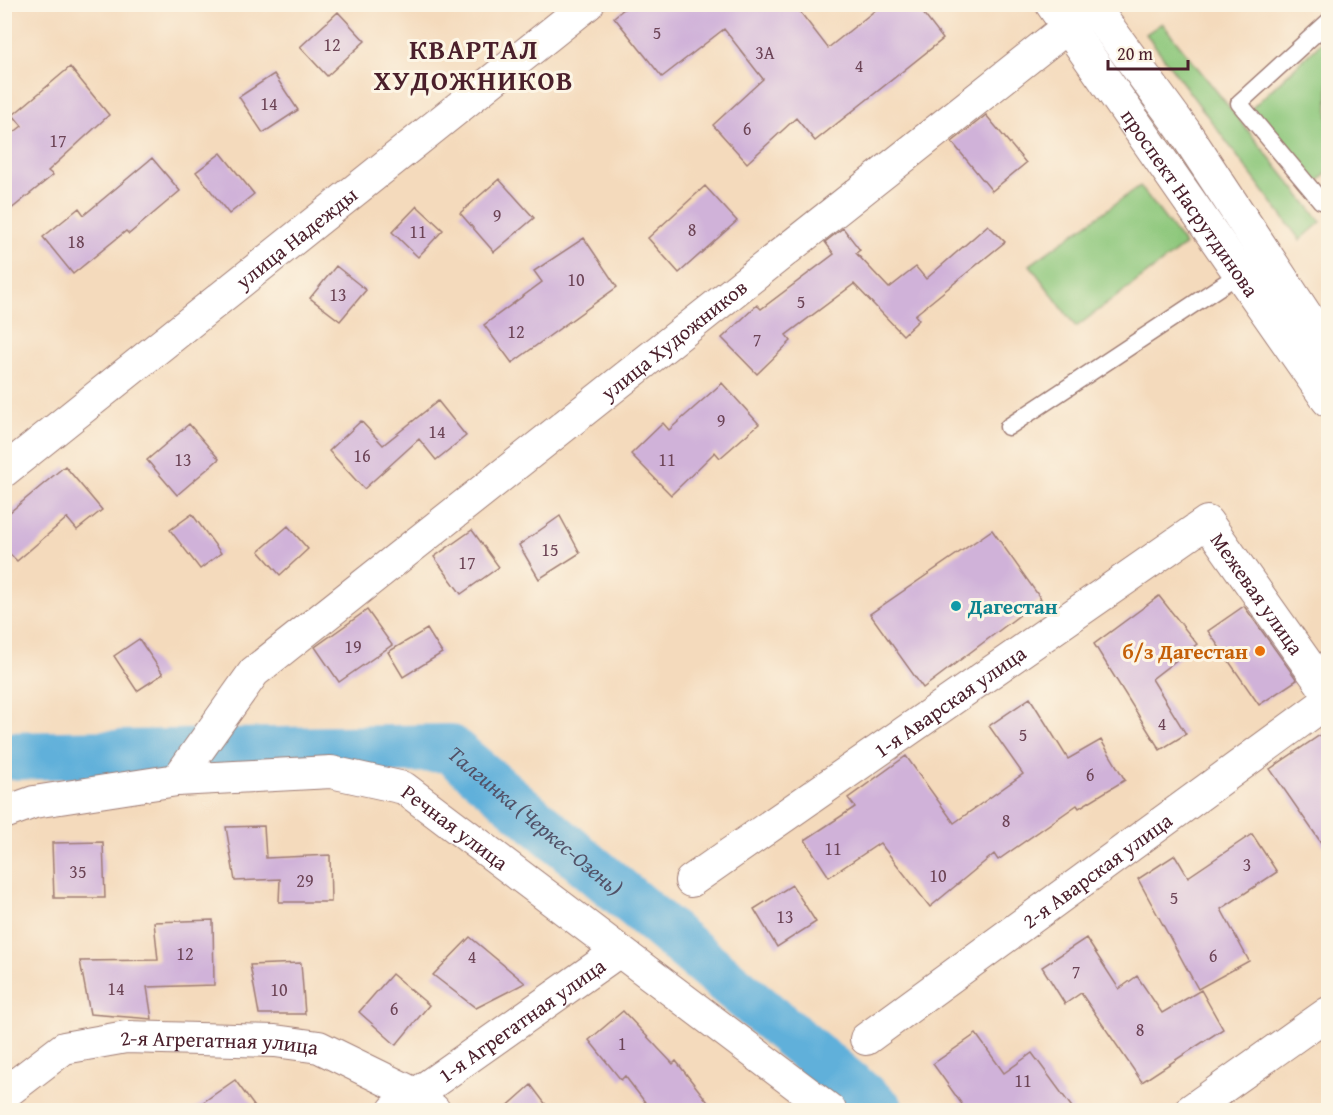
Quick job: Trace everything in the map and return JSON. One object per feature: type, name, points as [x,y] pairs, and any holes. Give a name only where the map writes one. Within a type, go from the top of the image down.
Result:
[{"type":"main road","name":"проспект Насрутдинова","points":[[1080,10],[1239,274],[1329,400]]},
{"type":"main road","name":"проспект Насрутдинова","points":[[1080,10],[1184,131],[1329,349]]},
{"type":"street","name":"улица Надежды","points":[[4,471],[588,4]]},
{"type":"street","name":"улица Художников","points":[[177,780],[254,672],[1080,10]]},
{"type":"street","name":"Межевая улица","points":[[1207,522],[1329,693]]},
{"type":"street","name":"1-я Аварская улица","points":[[692,880],[1207,522]]},
{"type":"street","name":"2-я Аварская улица","points":[[866,1039],[1329,701]]},
{"type":"street","name":"Речная улица","points":[[4,813],[33,802],[177,780],[331,772],[404,788],[619,951],[809,1105]]},
{"type":"street","name":"1-я Агрегатная улица","points":[[414,1105],[619,951]]},
{"type":"street","points":[[1191,1110],[1329,1013]]},
{"type":"street","name":"2-я Агрегатная улица","points":[[4,1094],[64,1048],[126,1037],[275,1041],[319,1047],[414,1105]]},
{"type":"lane","points":[[1329,22],[1239,103],[1321,201],[1329,194]]},
{"type":"lane","points":[[1008,427],[1239,274]]},
{"type":"green space","points":[[1162,23],[1321,222],[1300,240],[1146,34]]},
{"type":"green space","points":[[1328,36],[1328,172],[1317,183],[1251,109]]},
{"type":"green space","points":[[1140,186],[1185,245],[1076,327],[1030,265]]},
{"type":"building","points":[[630,4],[794,4],[828,48],[883,4],[916,4],[943,39],[815,141],[796,118],[747,163],[713,125],[763,79],[724,29],[662,77],[614,17]]},
{"type":"building","points":[[338,12],[365,41],[327,76],[300,47]]},
{"type":"building","points":[[70,67],[109,115],[48,171],[53,175],[4,215],[4,140],[22,126],[13,115]]},
{"type":"building","points":[[274,74],[298,110],[263,133],[239,97]]},
{"type":"building","points":[[986,115],[1026,163],[992,191],[952,142]]},
{"type":"building","points":[[221,153],[254,194],[229,214],[196,172]]},
{"type":"building","points":[[152,158],[180,191],[129,234],[126,231],[73,274],[43,237],[79,208],[84,215]]},
{"type":"building","points":[[499,179],[534,218],[494,252],[460,213]]},
{"type":"building","points":[[705,186],[737,221],[679,273],[648,238]]},
{"type":"building","points":[[417,206],[443,230],[418,257],[392,232]]},
{"type":"building","points":[[988,225],[1005,242],[915,315],[919,320],[903,335],[854,284],[786,335],[791,341],[757,374],[722,338],[757,305],[761,309],[834,254],[825,242],[843,228],[860,250],[856,253],[889,288],[916,267],[926,279]]},
{"type":"building","points":[[584,238],[617,287],[512,363],[484,325],[542,282],[534,271]]},
{"type":"building","points":[[336,266],[366,290],[340,321],[310,298]]},
{"type":"building","points":[[722,383],[759,424],[720,458],[715,452],[671,495],[631,454],[663,423],[669,430]]},
{"type":"building","points":[[438,401],[466,436],[436,460],[419,439],[364,489],[329,451],[361,421],[383,445]]},
{"type":"building","points":[[189,424],[219,459],[177,495],[147,460]]},
{"type":"building","points":[[65,466],[102,510],[77,530],[67,518],[17,561],[4,548],[4,517]]},
{"type":"building","points":[[192,514],[221,553],[200,569],[170,530]]},
{"type":"building","points":[[560,516],[580,553],[539,579],[519,545]]},
{"type":"building","points":[[288,526],[308,549],[280,575],[259,551]]},
{"type":"building","points":[[472,530],[499,567],[461,594],[434,557]]},
{"type":"building","name":"Дагестан","points":[[992,530],[1041,599],[923,688],[870,614]]},
{"type":"building","points":[[1159,596],[1197,644],[1152,679],[1186,734],[1160,750],[1094,644]]},
{"type":"building","points":[[1244,606],[1297,680],[1259,705],[1208,631]]},
{"type":"building","points":[[367,610],[392,645],[339,682],[315,647]]},
{"type":"building","points":[[427,629],[442,653],[403,677],[388,652]]},
{"type":"building","points":[[139,639],[163,674],[137,691],[114,656]]},
{"type":"building","points":[[1030,698],[1068,759],[1101,740],[1125,780],[1079,808],[1077,805],[998,860],[994,854],[930,907],[880,843],[829,877],[805,840],[855,807],[848,798],[906,756],[954,823],[1023,774],[989,726]]},
{"type":"building","points":[[1329,729],[1329,854],[1270,769]]},
{"type":"building","points":[[264,826],[266,858],[330,855],[331,902],[279,902],[280,879],[235,881],[226,827]]},
{"type":"building","points":[[1252,834],[1277,872],[1221,909],[1249,961],[1198,989],[1138,879],[1175,855],[1188,877]]},
{"type":"building","points":[[103,842],[105,898],[54,898],[52,843]]},
{"type":"building","points":[[792,885],[816,922],[777,947],[754,909]]},
{"type":"building","points":[[213,920],[214,985],[147,987],[152,1019],[90,1014],[80,961],[158,960],[154,922]]},
{"type":"building","points":[[470,937],[525,983],[476,1008],[433,975]]},
{"type":"building","points":[[1086,938],[1119,989],[1137,976],[1162,1013],[1201,990],[1223,1029],[1142,1082],[1081,993],[1065,1004],[1042,967]]},
{"type":"building","points":[[301,963],[305,1014],[259,1014],[250,965]]},
{"type":"building","points":[[392,974],[429,1005],[396,1045],[359,1012]]},
{"type":"building","points":[[623,1011],[673,1064],[676,1061],[714,1110],[651,1110],[625,1076],[621,1080],[589,1040]]},
{"type":"building","points":[[976,1034],[1004,1073],[1032,1053],[1074,1110],[966,1110],[933,1064]]},
{"type":"building","points":[[235,1080],[257,1110],[192,1110]]},
{"type":"building","points":[[531,1085],[550,1110],[503,1110]]},
{"type":"waterway","name":"Талгинка (Черкес-Озень)","points":[[4,756],[449,748],[880,1110]]},
{"type":"place","name":"Дагестан","points":[[956,606]]},
{"type":"place","name":"б/з Дагестан","points":[[1260,651]]},
{"type":"district","name":"КВАРТАЛ ХУДОЖНИКОВ","points":[[474,64]]}]
